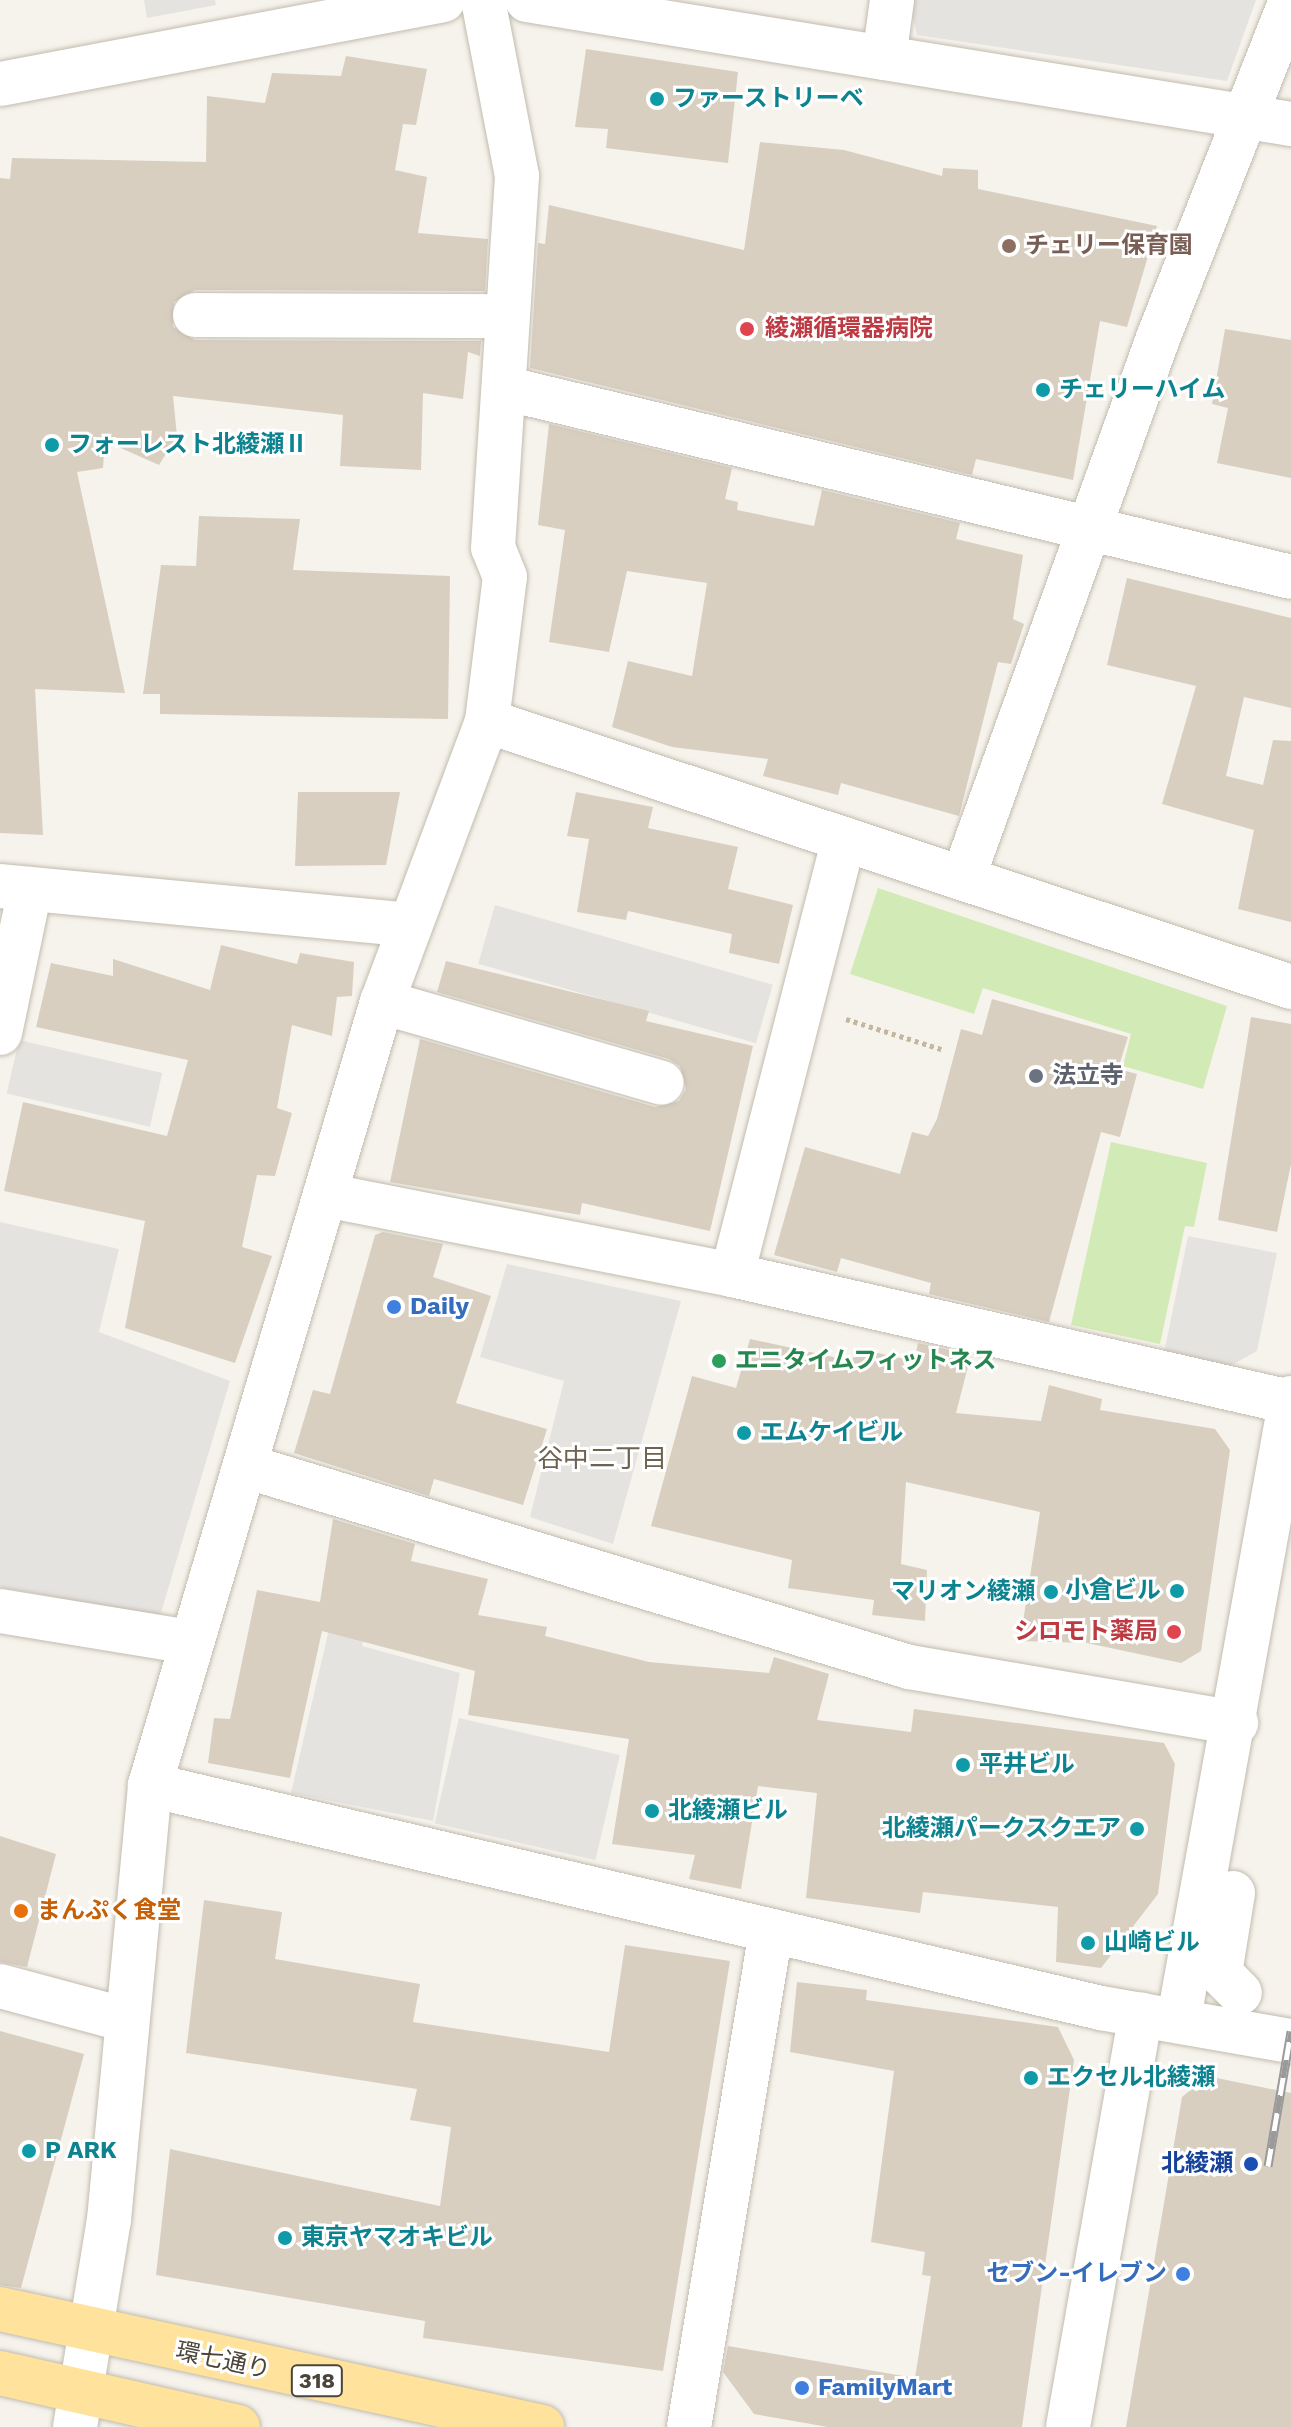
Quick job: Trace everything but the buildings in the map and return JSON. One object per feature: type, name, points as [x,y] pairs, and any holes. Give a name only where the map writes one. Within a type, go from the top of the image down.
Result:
[{"type":"main road","name":"環七通り","points":[[0,2309],[92,2334],[542,2427]]},
{"type":"main road","points":[[0,2373],[78,2410],[238,2427]]},
{"type":"street","points":[[0,84],[240,19],[443,0]]},
{"type":"street","points":[[78,2410],[92,2334],[150,1785],[189,1642],[245,1466],[382,1002],[487,721],[505,577],[493,548],[517,176],[483,0]]},
{"type":"street","points":[[527,0],[1291,124]]},
{"type":"street","points":[[884,58],[892,0]]},
{"type":"street","points":[[963,878],[1092,529],[1158,338],[1249,116],[1291,0]]},
{"type":"street","points":[[195,315],[507,316]]},
{"type":"street","points":[[504,388],[1291,577]]},
{"type":"street","points":[[487,721],[1291,987]]},
{"type":"street","points":[[732,1275],[844,839]]},
{"type":"street","points":[[0,1033],[15,888],[410,925]]},
{"type":"street","points":[[382,1002],[662,1083]]},
{"type":"street","points":[[325,1195],[732,1275],[1291,1400],[1236,1723],[1160,2016],[1068,2427]]},
{"type":"street","points":[[245,1466],[909,1667],[1236,1723]]},
{"type":"street","points":[[1240,1993],[1220,1973],[1291,1555]]},
{"type":"street","points":[[0,1611],[189,1642]]},
{"type":"street","points":[[150,1785],[771,1931],[1160,2016],[1291,2041]]},
{"type":"street","points":[[689,2427],[771,1931]]},
{"type":"street","points":[[0,1986],[126,2020]]},
{"type":"path","points":[[829,1014],[941,1049]]},
{"type":"green space","points":[[878,888],[1227,1006],[1203,1089],[1123,1066],[1131,1034],[983,988],[974,1014],[850,974]]},
{"type":"green space","points":[[1111,1142],[1207,1163],[1194,1227],[1185,1226],[1160,1344],[1071,1325]]},
{"type":"shaded area","points":[[144,0],[215,0],[216,5],[147,18]]},
{"type":"shaded area","points":[[909,0],[1256,0],[1227,81],[917,35]]},
{"type":"shaded area","points":[[495,905],[773,985],[756,1043],[478,964]]},
{"type":"shaded area","points":[[19,1040],[162,1073],[150,1127],[7,1094]]},
{"type":"shaded area","points":[[0,1222],[119,1249],[99,1332],[230,1381],[160,1616],[0,1587]]},
{"type":"shaded area","points":[[1188,1236],[1277,1253],[1257,1351],[1230,1366],[1164,1353]]},
{"type":"shaded area","points":[[507,1264],[681,1301],[613,1544],[530,1517],[564,1381],[480,1357]]},
{"type":"shaded area","points":[[333,1612],[368,1620],[362,1646],[460,1673],[433,1821],[291,1793]]},
{"type":"shaded area","points":[[459,1718],[620,1755],[595,1860],[435,1823]]},
{"type":"railway","points":[[1268,2166],[1291,2031]]},
{"type":"place","name":"ファーストリーベ","points":[[657,99]]},
{"type":"place","name":"チェリー保育園","points":[[1009,246]]},
{"type":"place","name":"綾瀬循環器病院","points":[[747,329]]},
{"type":"place","name":"チェリーハイム","points":[[1043,390]]},
{"type":"place","name":"フォーレスト北綾瀬Ⅱ","points":[[52,445]]},
{"type":"place","name":"法立寺","points":[[1036,1076]]},
{"type":"place","name":"Daily","points":[[394,1307]]},
{"type":"place","name":"エニタイムフィットネス","points":[[719,1361]]},
{"type":"place","name":"エムケイビル","points":[[744,1433]]},
{"type":"place","name":"小倉ビル","points":[[1177,1591]]},
{"type":"place","name":"マリオン綾瀬","points":[[1051,1592]]},
{"type":"place","name":"シロモト薬局","points":[[1174,1632]]},
{"type":"place","name":"平井ビル","points":[[963,1765]]},
{"type":"place","name":"北綾瀬ビル","points":[[652,1811]]},
{"type":"place","name":"北綾瀬パークスクエア","points":[[1137,1829]]},
{"type":"place","name":"まんぷく食堂","points":[[21,1911]]},
{"type":"place","name":"山崎ビル","points":[[1088,1943]]},
{"type":"place","name":"エクセル北綾瀬","points":[[1031,2078]]},
{"type":"place","name":"P ARK","points":[[29,2151]]},
{"type":"place","name":"北綾瀬","points":[[1251,2164]]},
{"type":"place","name":"東京ヤマオキビル","points":[[285,2238]]},
{"type":"place","name":"セブン-イレブン","points":[[1183,2274]]},
{"type":"place","name":"FamilyMart","points":[[802,2388]]},
{"type":"district","name":"谷中二丁目","points":[[602,1459]]}]
